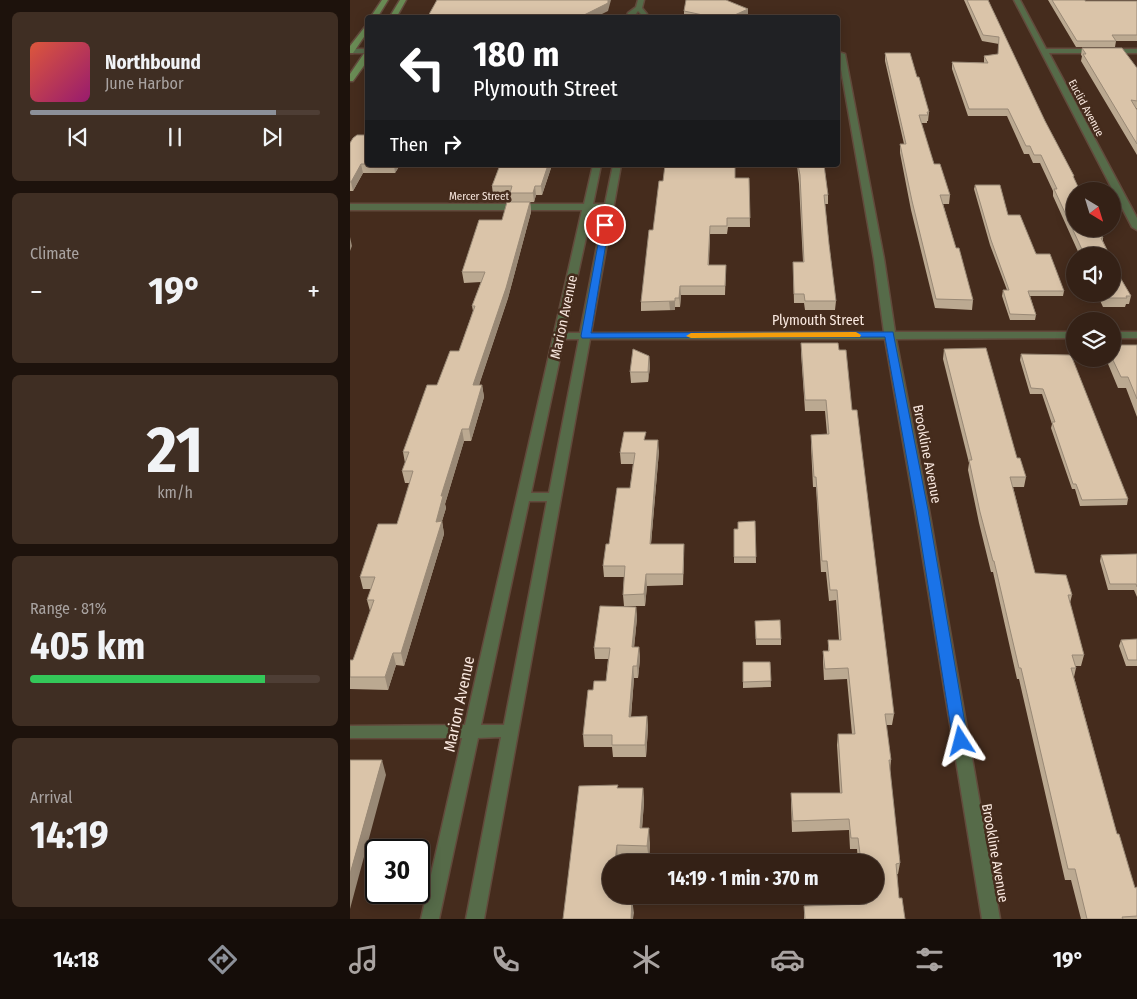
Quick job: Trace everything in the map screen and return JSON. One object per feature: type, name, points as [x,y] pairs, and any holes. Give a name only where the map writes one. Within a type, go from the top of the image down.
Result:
[{"type":"street","points":[[375,15],[385,0]]},
{"type":"street","points":[[394,15],[403,0]]},
{"type":"street","points":[[630,15],[639,8],[641,0]]},
{"type":"street","name":"Euclid Avenue","points":[[1017,0],[1137,227]]},
{"type":"street","points":[[639,8],[644,15]]},
{"type":"street","points":[[350,51],[365,29]]},
{"type":"street","points":[[350,51],[365,52]]},
{"type":"street","points":[[1043,51],[1137,51]]},
{"type":"street","points":[[350,79],[365,56]]},
{"type":"street","name":"Brookline Avenue","points":[[840,59],[879,259],[890,334],[922,510],[991,919]]},
{"type":"street","name":"Marion Avenue","points":[[430,919],[597,167]]},
{"type":"street","name":"Marion Avenue","points":[[475,919],[617,167]]},
{"type":"street","name":"Mercer Street","points":[[350,208],[608,207]]},
{"type":"street","name":"Plymouth Street","points":[[560,336],[1066,335]]},
{"type":"street","points":[[1121,335],[1137,335]]},
{"type":"street","points":[[523,497],[554,497]]},
{"type":"street","points":[[350,732],[511,731]]},
{"type":"building","points":[[437,0],[608,0],[608,3],[584,15],[429,15]]},
{"type":"building","points":[[686,0],[726,0],[748,9],[735,15],[703,15],[684,11]]},
{"type":"building","points":[[967,0],[988,0],[1045,121],[1074,176],[1076,182],[1066,182],[1066,215],[1054,189],[1057,189],[1041,155],[1034,155],[1030,146],[1026,146],[1008,109],[969,109],[952,62],[988,63],[984,56],[998,54],[999,37],[983,35]]},
{"type":"building","points":[[1052,0],[1137,1],[1137,35],[1112,35],[1116,41],[1077,41]]},
{"type":"building","points":[[1082,48],[1122,48],[1137,68],[1137,101],[1131,100],[1137,110],[1137,144],[1083,54],[1086,54]]},
{"type":"building","points":[[885,53],[910,53],[917,77],[919,77],[929,112],[927,112],[928,115],[919,115],[934,164],[940,164],[950,195],[940,195],[956,248],[959,248],[973,300],[936,299],[900,144],[906,144]]},
{"type":"building","points":[[357,135],[365,135],[365,164],[361,164],[350,182],[350,143]]},
{"type":"building","points":[[499,167],[547,167],[541,186],[535,186],[533,193],[510,193],[512,186],[492,186]]},
{"type":"building","points":[[665,167],[735,167],[735,178],[749,178],[750,218],[727,218],[727,226],[710,226],[708,265],[726,265],[725,286],[680,286],[679,298],[675,298],[675,301],[641,302],[649,230],[653,230],[659,181],[663,181]]},
{"type":"building","points":[[798,167],[824,167],[828,195],[824,195],[836,301],[805,301],[804,294],[794,294],[793,262],[804,262]]},
{"type":"building","points":[[975,185],[1000,185],[1008,215],[1020,215],[1036,254],[1050,254],[1064,291],[1028,291],[1036,315],[1010,314],[1003,290],[1009,290],[991,240]]},
{"type":"building","points":[[507,202],[530,202],[506,288],[473,385],[482,385],[469,429],[462,429],[441,496],[443,496],[436,522],[442,521],[401,653],[393,653],[385,677],[350,677],[350,660],[353,660],[374,600],[367,600],[375,577],[360,577],[378,524],[397,524],[413,471],[402,471],[409,452],[403,452],[427,385],[437,385],[450,351],[459,351],[475,306],[472,306],[485,272],[462,272],[479,220],[502,220]]},
{"type":"building","points":[[1077,238],[1101,238],[1106,247],[1081,247]]},
{"type":"building","points":[[1121,279],[1131,296],[1126,296],[1127,298],[1121,298]]},
{"type":"building","points":[[801,343],[838,343],[839,350],[846,350],[852,410],[857,410],[894,714],[885,714],[900,863],[896,864],[899,898],[902,898],[905,919],[805,919],[804,906],[884,904],[884,854],[860,854],[858,838],[851,838],[849,819],[793,821],[791,793],[842,793],[838,734],[855,734],[848,668],[825,669],[823,651],[829,651],[828,640],[841,640],[837,590],[830,590],[827,561],[822,561],[811,435],[829,434],[826,400],[805,400]]},
{"type":"building","points":[[1121,345],[1137,345],[1137,399],[1128,377],[1121,377],[1116,367],[1121,367]]},
{"type":"building","points":[[986,348],[1017,458],[1020,458],[1026,477],[1010,477],[1035,573],[1066,575],[1072,595],[1068,595],[1084,655],[1072,655],[1076,668],[1071,668],[1117,834],[1119,834],[1135,888],[1137,887],[1137,916],[1122,917],[1123,919],[1087,919],[1075,869],[1068,869],[1021,668],[1019,668],[994,561],[980,512],[969,460],[972,460],[944,349]]},
{"type":"building","points":[[633,349],[649,356],[648,372],[630,372]]},
{"type":"building","points":[[1021,354],[1066,355],[1066,367],[1076,367],[1128,499],[1082,500],[1076,484],[1073,484],[1052,422],[1055,422],[1043,389],[1031,388]]},
{"type":"building","points":[[624,432],[646,432],[644,440],[658,440],[650,544],[684,544],[683,574],[646,574],[644,594],[623,595],[625,566],[603,566],[606,544],[609,544],[617,488],[630,488],[635,453],[620,453]]},
{"type":"building","points":[[755,521],[756,557],[734,557],[734,529],[738,529],[738,522]]},
{"type":"building","points":[[1137,554],[1137,587],[1136,584],[1110,584],[1101,555]]},
{"type":"building","points":[[600,606],[636,607],[632,647],[639,647],[637,666],[633,666],[629,717],[647,716],[645,745],[612,745],[612,735],[583,735],[588,690],[593,690],[594,681],[606,681],[610,648],[594,648]]},
{"type":"building","points":[[780,620],[781,639],[756,639],[755,621]]},
{"type":"building","points":[[1137,639],[1137,660],[1128,660],[1121,640]]},
{"type":"building","points":[[743,662],[770,662],[771,681],[743,682]]},
{"type":"building","points":[[350,760],[382,760],[350,874]]},
{"type":"building","points":[[618,785],[617,788],[643,788],[640,828],[649,828],[647,846],[617,845],[616,854],[602,854],[602,904],[632,904],[631,919],[563,919],[579,786]]},
{"type":"slow traffic","points":[[691,336],[856,335]]},
{"type":"route","points":[[605,225],[586,336],[890,334],[961,741]]}]
